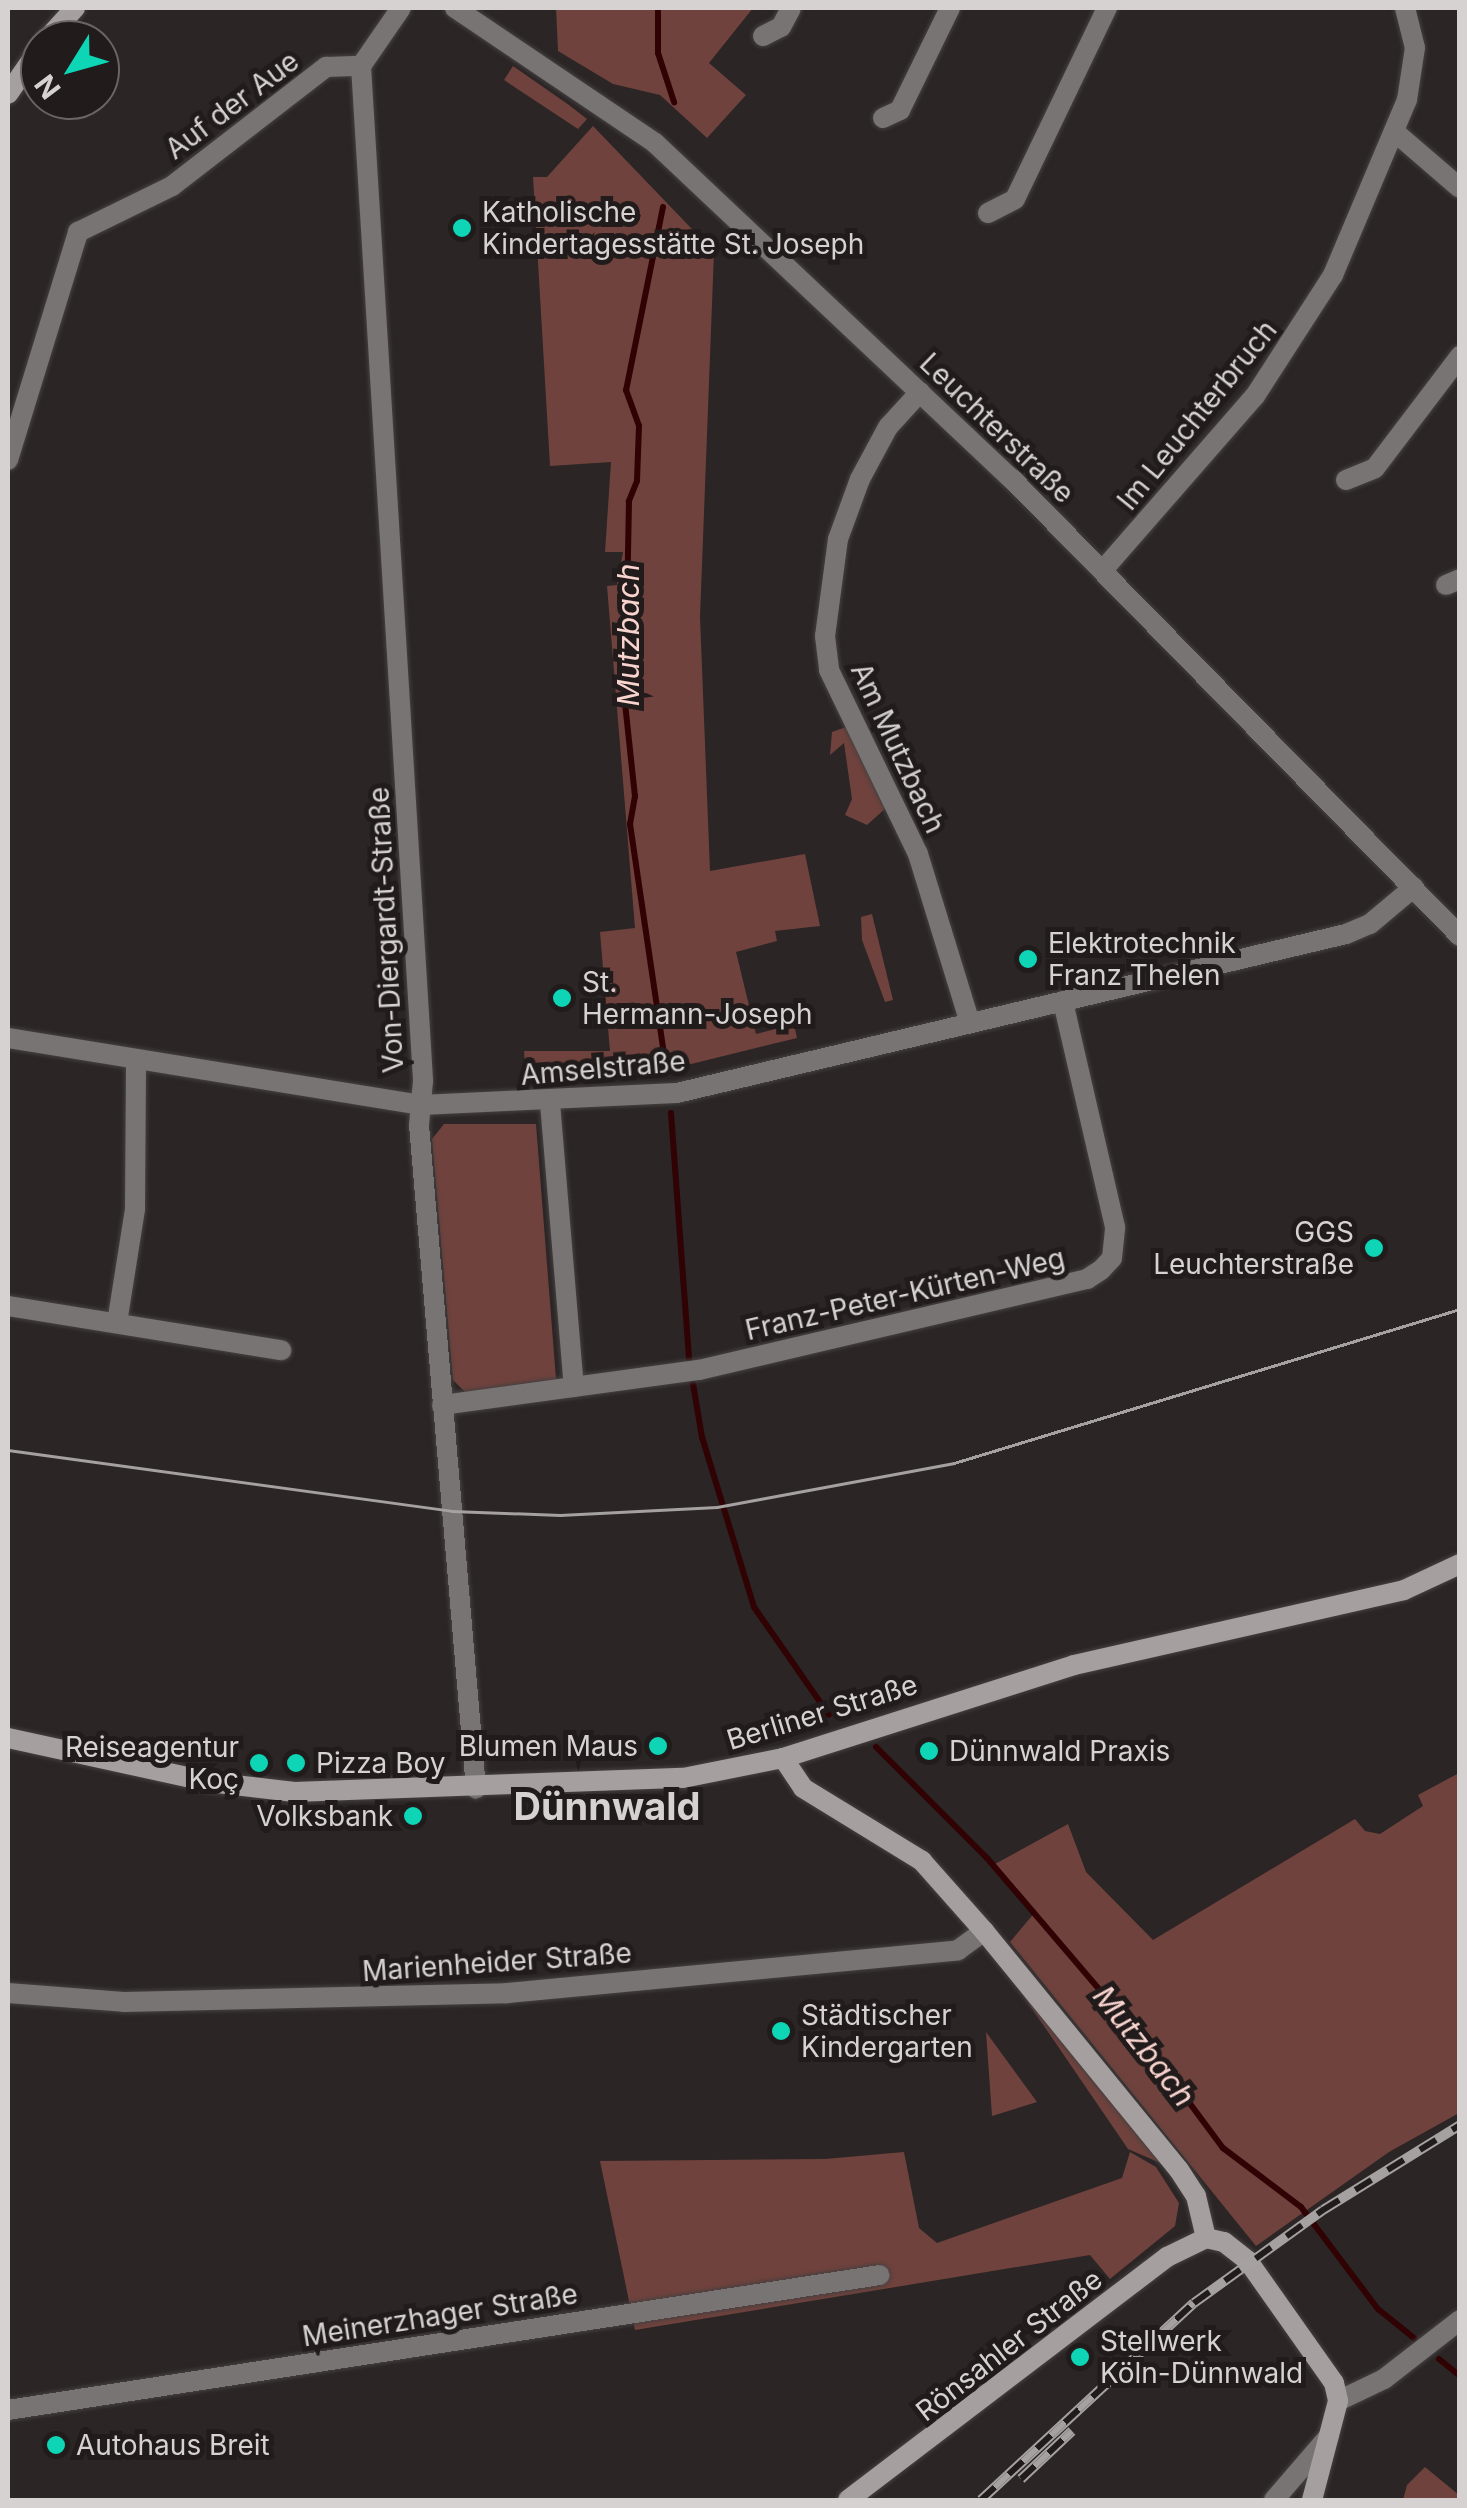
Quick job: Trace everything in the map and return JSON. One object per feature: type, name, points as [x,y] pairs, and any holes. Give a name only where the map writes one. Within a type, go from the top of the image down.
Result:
[{"type":"main road","name":"Berliner Straße","points":[[8,1738],[235,1786],[346,1794],[683,1778],[783,1758],[1034,1676],[1404,1590],[1460,1564]]},
{"type":"main road","points":[[783,1758],[803,1788],[922,1862],[984,1930],[1169,2157],[1196,2196],[1206,2238],[1224,2242],[1248,2262],[1334,2383],[1338,2401],[1312,2500]]},
{"type":"main road","name":"Rönsahler Straße","points":[[848,2500],[1167,2257],[1206,2238]]},
{"type":"street","points":[[361,66],[401,8]]},
{"type":"street","name":"Leuchterstraße","points":[[454,8],[655,143],[1103,570],[1460,936]]},
{"type":"street","points":[[763,36],[781,28],[791,8]]},
{"type":"street","points":[[882,118],[900,110],[950,8]]},
{"type":"street","points":[[988,213],[1015,199],[1107,8]]},
{"type":"street","name":"Im Leuchterbruch","points":[[1103,570],[1278,365],[1333,275],[1396,133],[1414,69],[1405,8]]},
{"type":"street","name":"Auf der Aue","points":[[8,460],[78,232],[134,210],[172,186],[326,68],[361,66]]},
{"type":"street","name":"Von-Diergardt-Straße","points":[[361,66],[420,1106],[476,1790]]},
{"type":"street","points":[[1396,133],[1460,188]]},
{"type":"street","points":[[1346,480],[1376,468],[1460,356]]},
{"type":"street","name":"Am Mutzbach","points":[[920,392],[888,427],[860,479],[838,539],[825,636],[830,670],[918,854],[970,1024]]},
{"type":"street","name":"Amselstraße","points":[[8,1038],[420,1106],[550,1103],[668,1094],[1346,934],[1370,924],[1414,887]]},
{"type":"street","name":"Franz-Peter-Kürten-Weg","points":[[442,1405],[691,1371],[1087,1279],[1102,1270],[1112,1258],[1115,1227],[1063,1001]]},
{"type":"street","points":[[117,1324],[136,1210],[136,1059]]},
{"type":"street","points":[[550,1103],[574,1387]]},
{"type":"street","points":[[8,1306],[281,1350]]},
{"type":"street","name":"Marienheider Straße","points":[[8,1993],[124,2002],[494,1994],[958,1950],[984,1930]]},
{"type":"street","name":"Meinerzhager Straße","points":[[8,2410],[880,2275]]},
{"type":"street","points":[[1338,2401],[1384,2379],[1460,2320]]},
{"type":"street","points":[[1274,2500],[1330,2435]]},
{"type":"shaded area","points":[[556,8],[753,8],[709,63],[746,95],[707,138],[660,95],[613,84],[558,51]]},
{"type":"shaded area","points":[[513,66],[587,119],[578,129],[504,80]]},
{"type":"shaded area","points":[[593,126],[714,252],[700,617],[710,871],[805,854],[820,926],[775,931],[777,941],[736,952],[756,1034],[794,1024],[797,1038],[675,1068],[526,1079],[524,1051],[610,1051],[600,932],[635,928],[607,586],[617,585],[623,552],[605,552],[611,462],[550,466],[533,177],[547,177]]},
{"type":"shaded area","points":[[846,727],[886,808],[867,825],[845,815],[852,799],[844,743],[830,755],[832,732]]},
{"type":"shaded area","points":[[872,914],[893,1000],[885,1002],[862,940],[861,917]]},
{"type":"shaded area","points":[[444,1124],[536,1124],[556,1379],[465,1392],[453,1380],[432,1139]]},
{"type":"shaded area","points":[[1459,1773],[1459,2113],[1389,2152],[1256,2246],[1010,1942],[1036,1911],[995,1864],[1068,1824],[1086,1872],[1153,1940],[1355,1819],[1365,1831],[1380,1834],[1423,1806],[1418,1795]]},
{"type":"shaded area","points":[[1001,1963],[1165,2165],[1128,2149]]},
{"type":"shaded area","points":[[986,2032],[1037,2102],[992,2116]]},
{"type":"shaded area","points":[[904,2152],[919,2228],[937,2243],[1122,2178],[1130,2152],[1156,2167],[1179,2203],[1175,2226],[1110,2279],[1090,2255],[635,2330],[600,2161],[825,2159]]},
{"type":"shaded area","points":[[1425,2467],[1459,2495],[1459,2500],[1403,2500],[1407,2485]]},
{"type":"waterway","name":"Mutzbach","points":[[658,8],[658,53],[674,102]]},
{"type":"waterway","name":"Mutzbach","points":[[663,207],[626,390],[639,426],[637,481],[629,501],[625,703],[635,796],[630,824],[666,1068]]},
{"type":"waterway","name":"Mutzbach","points":[[671,1113],[689,1359]]},
{"type":"waterway","name":"Mutzbach","points":[[693,1384],[702,1437],[754,1607],[829,1715]]},
{"type":"waterway","name":"Mutzbach","points":[[876,1747],[987,1858],[1145,2043],[1223,2148],[1301,2207],[1378,2309],[1414,2338]]},
{"type":"waterway","name":"Mutzbach","points":[[1439,2359],[1460,2376]]},
{"type":"tram line","points":[[8,1450],[452,1511],[560,1515],[717,1507],[954,1463],[1460,1309]]},
{"type":"railway","points":[[981,2500],[1194,2303],[1323,2210],[1460,2125]]},
{"type":"railway","points":[[1021,2479],[1072,2431]]},
{"type":"place","name":"Katholische Kindertagesstätte St. Joseph","points":[[462,228]]},
{"type":"place","name":"Elektrotechnik Franz Thelen","points":[[1028,959]]},
{"type":"place","name":"St. Hermann-Joseph","points":[[562,998]]},
{"type":"place","name":"GGS Leuchterstraße","points":[[1374,1248]]},
{"type":"place","name":"Blumen Maus","points":[[658,1746]]},
{"type":"place","name":"Dünnwald Praxis","points":[[929,1751]]},
{"type":"place","name":"Reiseagentur Koç","points":[[259,1763]]},
{"type":"place","name":"Pizza Boy","points":[[296,1763]]},
{"type":"place","name":"Volksbank","points":[[413,1816]]},
{"type":"place","name":"Städtischer Kindergarten","points":[[781,2031]]},
{"type":"place","name":"Stellwerk Köln-Dünnwald","points":[[1080,2357]]},
{"type":"place","name":"Autohaus Breit","points":[[56,2445]]},
{"type":"district","name":"Dünnwald","points":[[607,1807]]}]
